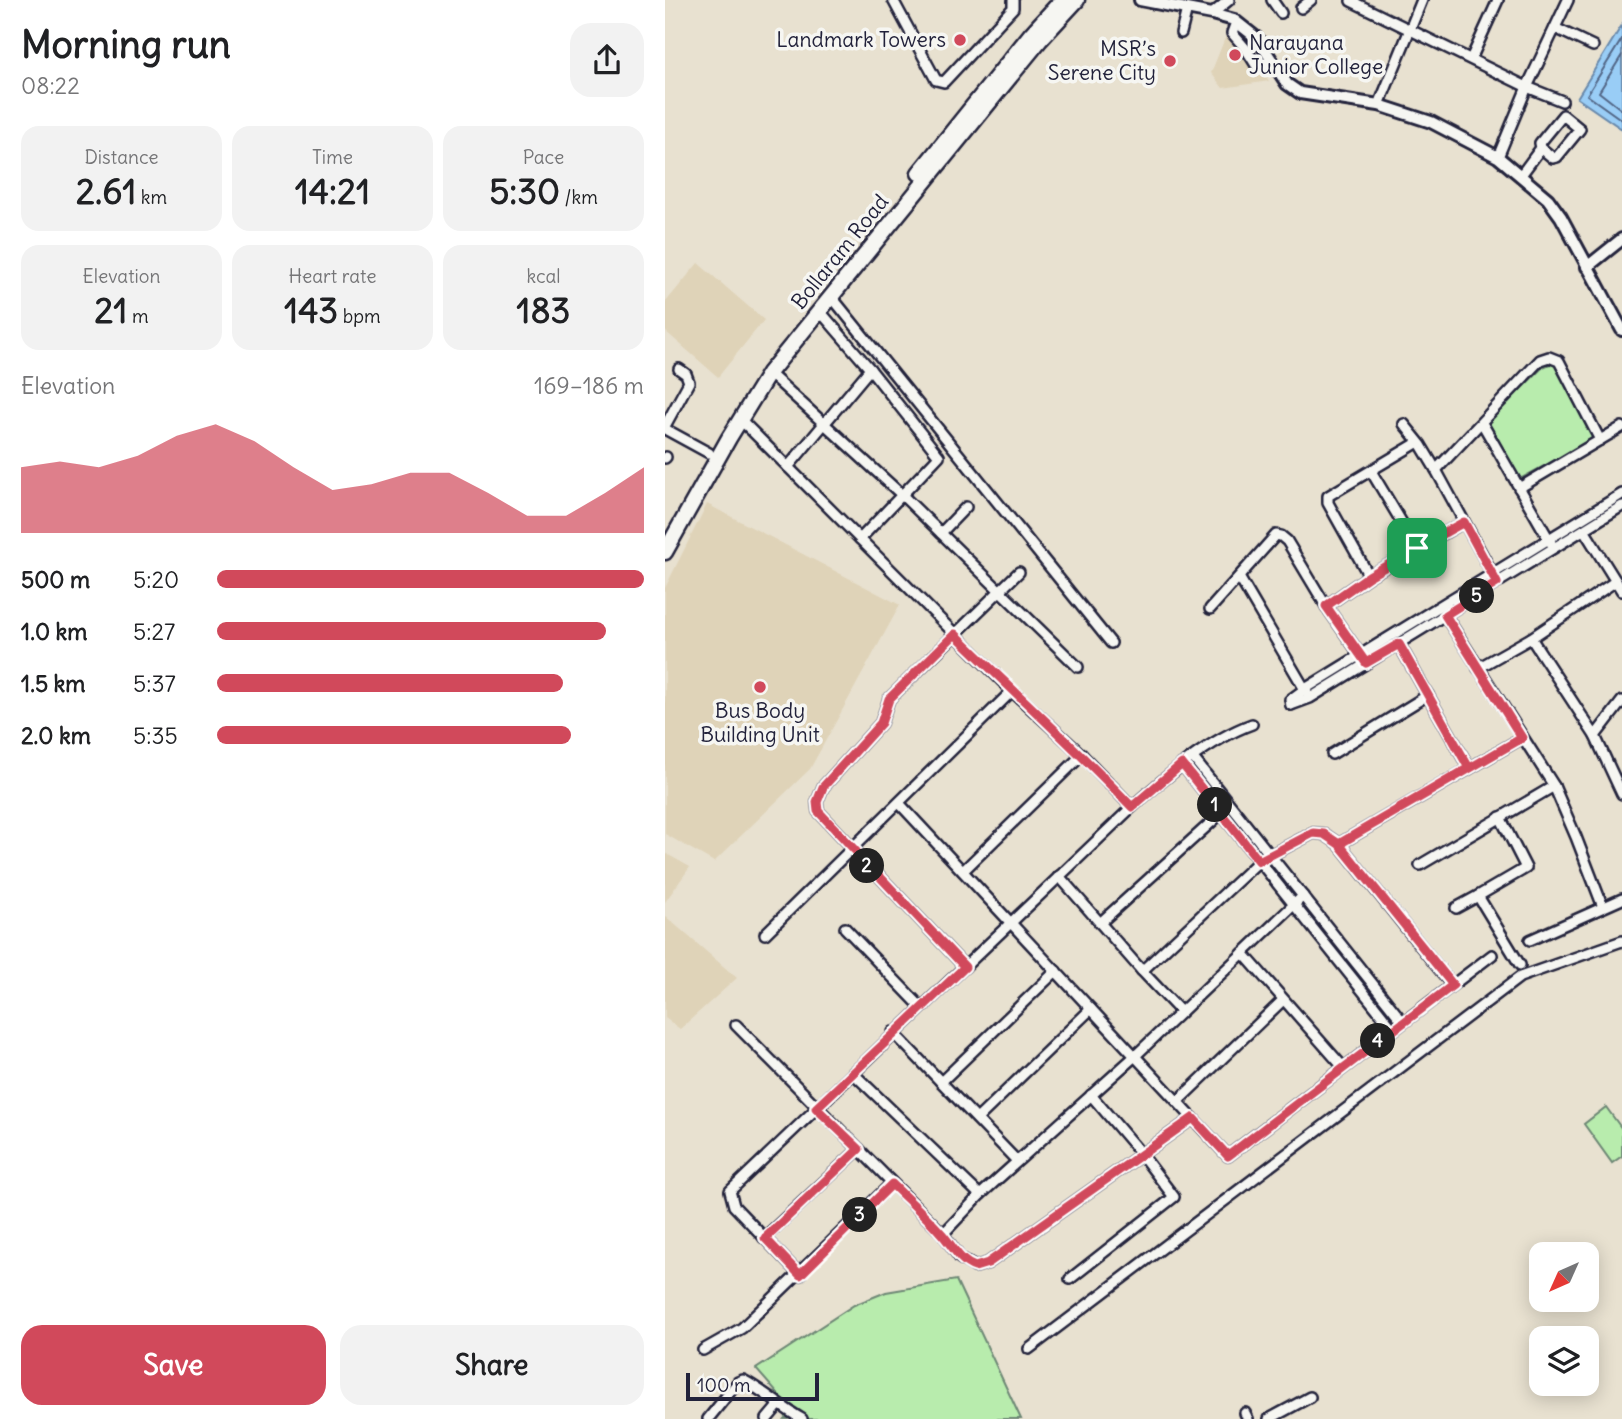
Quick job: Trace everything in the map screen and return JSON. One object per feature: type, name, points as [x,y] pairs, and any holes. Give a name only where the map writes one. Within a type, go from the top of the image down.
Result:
[{"type":"main road","name":"Bollaram Road","points":[[665,534],[709,453],[762,367],[1031,34],[1062,0]]},
{"type":"main road","name":"Bollaram Road","points":[[665,552],[769,373],[1040,40],[1077,0]]},
{"type":"street","points":[[893,0],[936,80],[944,82],[1013,8],[1013,0]]},
{"type":"street","points":[[1140,0],[1160,2],[1236,22],[1258,39],[1287,84],[1300,93],[1378,104],[1431,122],[1497,157],[1548,199],[1622,330]]},
{"type":"street","points":[[1212,14],[1229,0]]},
{"type":"street","points":[[1272,0],[1281,13]]},
{"type":"street","points":[[1301,8],[1311,0]]},
{"type":"street","points":[[1378,104],[1422,0]]},
{"type":"street","points":[[1471,59],[1498,0]]},
{"type":"street","points":[[1497,157],[1568,0]]},
{"type":"street","points":[[1351,1],[1527,87],[1562,101]]},
{"type":"street","points":[[1181,33],[1187,9]]},
{"type":"street","points":[[1236,22],[1232,33],[1256,65],[1258,67],[1272,61]]},
{"type":"street","points":[[1555,28],[1593,46]]},
{"type":"street","points":[[1521,175],[1541,148],[1540,143],[1563,115],[1580,129],[1555,158],[1541,148]]},
{"type":"street","points":[[1587,267],[1622,239]]},
{"type":"street","points":[[831,296],[1111,643]]},
{"type":"street","points":[[819,310],[939,456],[860,539]]},
{"type":"street","points":[[1436,470],[1540,360],[1549,357],[1559,361],[1600,440]]},
{"type":"street","points":[[679,369],[686,374],[689,382],[665,427],[709,453]]},
{"type":"street","points":[[788,467],[870,369]]},
{"type":"street","points":[[769,373],[902,495],[1078,667]]},
{"type":"street","points":[[740,419],[1132,807]]},
{"type":"street","points":[[1404,424],[1436,470],[1495,578]]},
{"type":"street","points":[[1482,424],[1552,543]]},
{"type":"street","points":[[1519,488],[1622,427]]},
{"type":"street","points":[[1369,576],[1327,500],[1331,493],[1417,443]]},
{"type":"street","points":[[1371,471],[1417,548]]},
{"type":"street","points":[[1239,577],[1308,693],[1552,543],[1622,495]]},
{"type":"street","points":[[1552,543],[1584,530],[1622,506]]},
{"type":"street","points":[[941,533],[966,507]]},
{"type":"street","points":[[1326,606],[1369,576],[1464,522]]},
{"type":"street","points":[[1584,530],[1622,591]]},
{"type":"street","points":[[1210,609],[1276,536],[1281,536],[1363,659]]},
{"type":"street","points":[[965,967],[852,849],[818,811],[817,802],[823,787],[881,723],[889,699],[1019,572]]},
{"type":"street","points":[[1363,659],[1399,644],[1445,615],[1495,578]]},
{"type":"street","points":[[1478,668],[1531,638],[1616,580]]},
{"type":"street","points":[[1445,615],[1554,786],[1603,907]]},
{"type":"street","points":[[1531,638],[1595,736],[1621,788]]},
{"type":"street","points":[[1399,644],[1469,768]]},
{"type":"street","points":[[765,934],[1012,691]]},
{"type":"street","points":[[1332,754],[1428,695]]},
{"type":"street","points":[[1595,736],[1622,701]]},
{"type":"street","points":[[800,1275],[734,1206],[730,1191],[893,1032],[1132,807],[1182,764],[1252,723]]},
{"type":"street","points":[[1339,844],[1522,738]]},
{"type":"street","points":[[963,871],[1082,755]]},
{"type":"street","points":[[1193,758],[1403,1022]]},
{"type":"street","points":[[1182,764],[1393,1029]]},
{"type":"street","points":[[1420,865],[1554,786]]},
{"type":"street","points":[[899,803],[1228,1156],[1492,955]]},
{"type":"street","points":[[1100,923],[1231,805]]},
{"type":"street","points":[[1456,908],[1526,868],[1500,817]]},
{"type":"street","points":[[1142,971],[1259,861],[1313,833],[1324,834],[1339,844],[1453,985]]},
{"type":"street","points":[[1059,876],[1142,971],[1181,1011]]},
{"type":"street","points":[[943,1234],[980,1195],[1135,1056],[1303,896]]},
{"type":"street","points":[[1478,896],[1520,965]]},
{"type":"street","points":[[1530,940],[1622,900]]},
{"type":"street","points":[[845,928],[921,1007]]},
{"type":"street","points":[[1029,1349],[1520,977],[1622,941]]},
{"type":"street","points":[[1243,953],[1343,1067]]},
{"type":"street","points":[[941,1082],[1056,971]]},
{"type":"street","points":[[1178,1101],[1283,1000]]},
{"type":"street","points":[[977,1119],[1091,1009]]},
{"type":"street","points":[[736,1025],[943,1234],[960,1258],[975,1267],[988,1263],[1193,1118]]},
{"type":"street","points":[[893,1032],[1017,1161]]},
{"type":"street","points":[[853,1073],[980,1195]]},
{"type":"street","points":[[1070,1279],[1174,1197],[1091,1095]]},
{"type":"street","points":[[765,1238],[859,1149]]},
{"type":"street","points":[[702,1350],[742,1328],[892,1184]]},
{"type":"street","points":[[708,1419],[738,1382],[743,1380],[756,1387],[778,1406],[802,1419]]},
{"type":"street","points":[[1269,1419],[1310,1397]]},
{"type":"street","points":[[767,1419],[778,1406]]},
{"type":"shaded area","name":"Narayana Junior College","points":[[1229,28],[1239,36],[1269,81],[1223,88],[1211,73]]},
{"type":"shaded area","points":[[698,263],[764,320],[718,377],[665,331],[665,303]]},
{"type":"shaded area","name":"Bus Body Building Unit","points":[[707,504],[900,605],[810,769],[714,862],[665,834],[665,588]]},
{"type":"shaded area","points":[[665,853],[690,867],[665,902]]},
{"type":"shaded area","points":[[665,916],[737,978],[680,1029],[665,1018]]},
{"type":"green space","points":[[1552,363],[1559,366],[1596,438],[1520,479],[1488,422],[1543,367]]},
{"type":"green space","points":[[1606,1107],[1622,1129],[1622,1156],[1612,1163],[1584,1124]]},
{"type":"green space","points":[[956,1280],[1021,1419],[784,1419],[792,1410],[756,1369],[854,1305],[886,1292]]},
{"type":"water","points":[[1622,25],[1622,129],[1577,98]]},
{"type":"place","name":"Landmark Towers","points":[[960,40]]},
{"type":"place","name":"Narayana Junior College","points":[[1235,55]]},
{"type":"place","name":"MSR’s Serene City","points":[[1170,61]]},
{"type":"place","name":"Bus Body Building Unit","points":[[760,687]]},
{"type":"route","points":[[1417,548],[1369,576],[1326,606],[1366,663],[1399,644],[1469,768],[1339,844],[1324,834],[1313,833],[1259,861],[1182,764],[1132,807],[1082,755],[955,634],[889,699],[881,723],[823,787],[817,802],[818,811],[965,967],[893,1032],[816,1108],[859,1149],[765,1238],[800,1275],[892,1184],[943,1234],[968,1265],[975,1267],[988,1263],[1193,1118],[1228,1156],[1453,985],[1339,844],[1522,738],[1445,615],[1497,583],[1464,522],[1417,548]]}]
